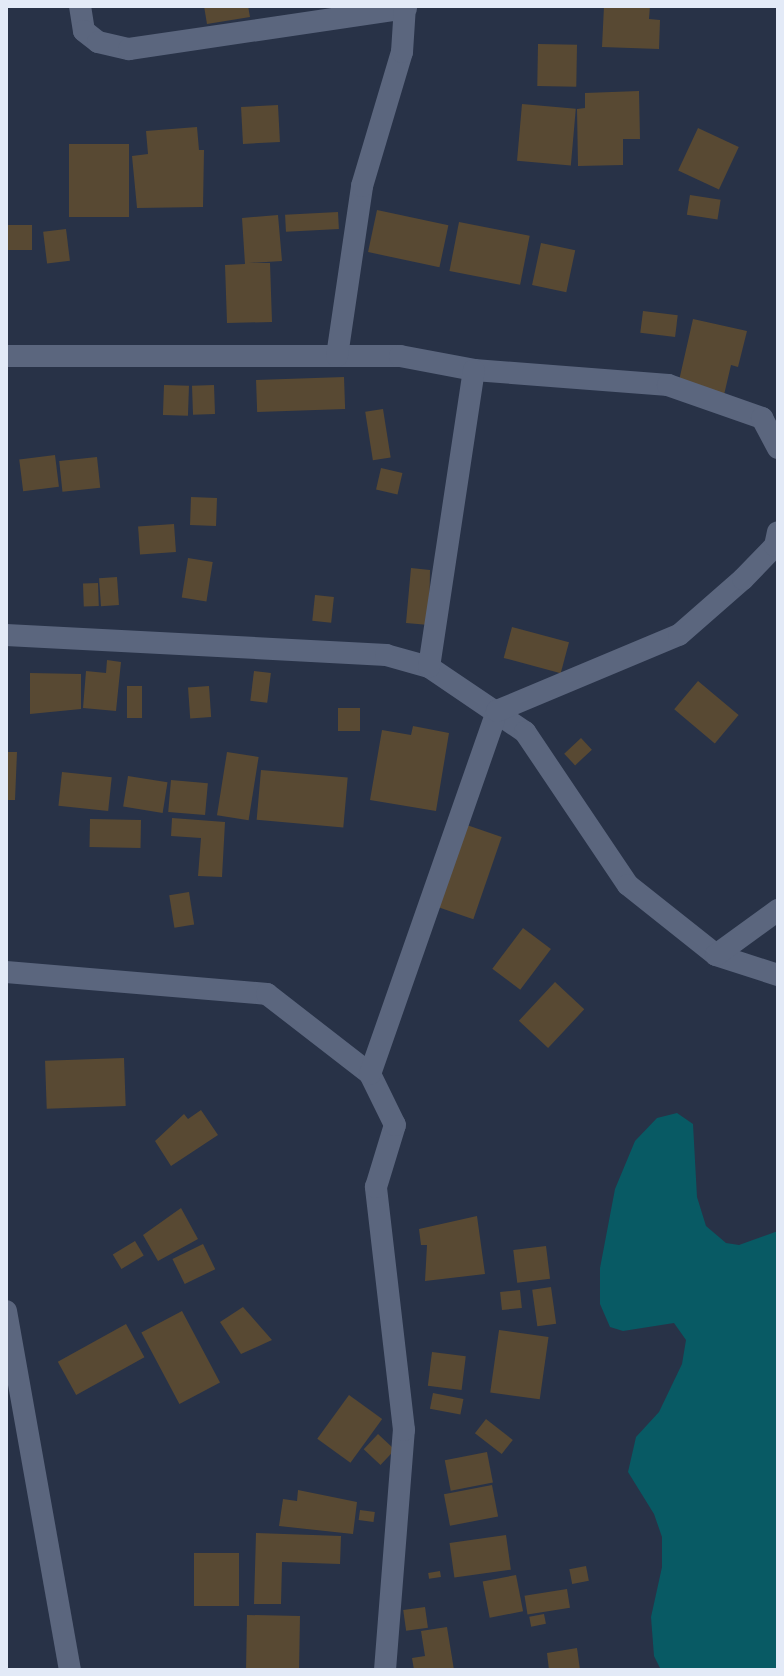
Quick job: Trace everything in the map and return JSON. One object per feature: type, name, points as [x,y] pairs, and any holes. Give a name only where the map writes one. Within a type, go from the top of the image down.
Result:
[{"type":"street","points":[[80,6],[84,31],[98,42],[129,49],[406,7],[402,52],[362,186],[337,356]]},
{"type":"street","points":[[6,356],[400,356],[474,370],[668,385],[770,415],[778,448]]},
{"type":"street","points":[[429,667],[474,370]]},
{"type":"street","points":[[370,1074],[497,711],[679,635],[743,579],[775,546],[778,532]]},
{"type":"street","points":[[6,635],[386,655],[429,667],[525,732],[628,885],[716,955],[778,975]]},
{"type":"street","points":[[716,955],[778,910]]},
{"type":"street","points":[[6,972],[267,994],[370,1074],[395,1125],[376,1187],[404,1430],[385,1670]]},
{"type":"street","points":[[6,1311],[70,1670]]},
{"type":"shaded area","points":[[677,1113],[693,1124],[697,1197],[706,1226],[726,1243],[739,1245],[778,1231],[778,1670],[661,1670],[654,1656],[651,1617],[662,1567],[662,1537],[654,1514],[628,1472],[636,1437],[659,1412],[682,1364],[686,1340],[674,1323],[623,1331],[610,1327],[600,1304],[600,1268],[615,1189],[635,1141],[657,1118]]},
{"type":"building","points":[[204,6],[248,6],[250,17],[207,24]]},
{"type":"building","points":[[604,6],[650,6],[649,19],[660,20],[659,49],[602,47]]},
{"type":"building","points":[[538,44],[577,45],[576,87],[537,86]]},
{"type":"building","points":[[639,91],[640,139],[623,139],[623,165],[578,166],[577,109],[585,108],[585,93]]},
{"type":"building","points":[[522,104],[576,109],[571,165],[517,161]]},
{"type":"building","points":[[278,105],[280,142],[243,144],[241,107]]},
{"type":"building","points":[[197,127],[199,150],[204,150],[203,207],[137,208],[132,156],[148,154],[146,131]]},
{"type":"building","points":[[698,128],[739,147],[719,190],[678,171]]},
{"type":"building","points":[[69,144],[129,144],[129,217],[69,217]]},
{"type":"building","points":[[690,195],[721,200],[717,220],[687,215]]},
{"type":"building","points":[[377,210],[448,225],[439,267],[368,252]]},
{"type":"building","points":[[338,212],[339,229],[286,232],[285,215]]},
{"type":"building","points":[[278,215],[282,261],[249,263],[270,263],[272,322],[227,323],[225,265],[245,264],[242,218]]},
{"type":"building","points":[[459,222],[530,236],[520,285],[449,271]]},
{"type":"building","points":[[6,225],[32,225],[32,250],[6,250]]},
{"type":"building","points":[[66,229],[70,261],[47,264],[43,232]]},
{"type":"building","points":[[541,243],[575,250],[566,292],[532,285]]},
{"type":"building","points":[[643,311],[678,315],[675,337],[640,333]]},
{"type":"building","points":[[693,319],[747,331],[738,367],[731,365],[724,395],[678,385]]},
{"type":"building","points":[[344,377],[345,409],[257,412],[256,380]]},
{"type":"building","points":[[164,385],[189,386],[188,416],[163,415]]},
{"type":"building","points":[[214,385],[215,414],[193,415],[192,386]]},
{"type":"building","points":[[383,409],[391,457],[373,460],[365,412]]},
{"type":"building","points":[[55,455],[59,487],[23,491],[19,459]]},
{"type":"building","points":[[97,457],[100,488],[62,492],[59,461]]},
{"type":"building","points":[[381,468],[402,473],[397,494],[376,489]]},
{"type":"building","points":[[191,497],[217,498],[216,526],[190,525]]},
{"type":"building","points":[[174,524],[176,552],[140,554],[138,527]]},
{"type":"building","points":[[188,558],[213,562],[206,601],[182,598]]},
{"type":"building","points":[[411,568],[430,570],[429,625],[406,623]]},
{"type":"building","points":[[117,577],[119,605],[101,606],[99,578]]},
{"type":"building","points":[[98,583],[99,606],[84,607],[83,584]]},
{"type":"building","points":[[315,595],[334,597],[331,623],[312,621]]},
{"type":"building","points":[[512,627],[569,642],[561,673],[504,658]]},
{"type":"building","points":[[107,660],[121,662],[116,711],[83,708],[86,671],[106,673]]},
{"type":"building","points":[[254,671],[271,673],[267,703],[250,701]]},
{"type":"building","points":[[30,673],[81,674],[81,709],[30,714]]},
{"type":"building","points":[[698,681],[739,715],[715,743],[674,709]]},
{"type":"building","points":[[127,686],[142,686],[142,718],[127,718]]},
{"type":"building","points":[[209,686],[211,717],[190,718],[188,687]]},
{"type":"building","points":[[338,708],[360,708],[360,731],[338,731]]},
{"type":"building","points":[[413,726],[449,733],[436,811],[370,800],[382,730],[411,735]]},
{"type":"building","points":[[581,738],[592,750],[575,765],[564,754]]},
{"type":"building","points":[[6,752],[17,752],[15,800],[6,800]]},
{"type":"building","points":[[227,752],[259,757],[249,820],[217,815]]},
{"type":"building","points":[[261,770],[348,778],[343,827],[257,820]]},
{"type":"building","points":[[62,772],[112,777],[108,811],[58,806]]},
{"type":"building","points":[[128,776],[168,782],[163,813],[123,807]]},
{"type":"building","points":[[171,780],[208,783],[205,815],[168,812]]},
{"type":"building","points":[[172,818],[225,822],[222,877],[198,876],[201,838],[171,836]]},
{"type":"building","points":[[90,819],[141,820],[141,848],[90,847]]},
{"type":"building","points":[[461,823],[502,837],[473,919],[433,905]]},
{"type":"building","points":[[189,892],[194,925],[174,928],[169,895]]},
{"type":"building","points":[[523,928],[551,949],[520,990],[492,969]]},
{"type":"building","points":[[555,982],[584,1009],[548,1048],[519,1021]]},
{"type":"building","points":[[124,1058],[126,1106],[47,1109],[45,1061]]},
{"type":"building","points":[[201,1110],[218,1135],[171,1166],[155,1141],[184,1114],[188,1119]]},
{"type":"building","points":[[181,1208],[198,1239],[158,1261],[143,1235]]},
{"type":"building","points":[[477,1216],[485,1274],[425,1281],[427,1245],[421,1245],[419,1229]]},
{"type":"building","points":[[135,1241],[144,1256],[121,1269],[113,1254]]},
{"type":"building","points":[[203,1244],[215,1269],[185,1284],[172,1259]]},
{"type":"building","points":[[546,1246],[550,1279],[517,1283],[513,1250]]},
{"type":"building","points":[[551,1287],[556,1324],[537,1326],[532,1290]]},
{"type":"building","points":[[520,1290],[522,1308],[502,1310],[500,1292]]},
{"type":"building","points":[[243,1307],[272,1340],[241,1354],[220,1322]]},
{"type":"building","points":[[182,1311],[220,1383],[179,1404],[141,1333]]},
{"type":"building","points":[[126,1324],[144,1357],[76,1395],[58,1362]]},
{"type":"building","points":[[499,1330],[549,1337],[540,1399],[490,1392]]},
{"type":"building","points":[[432,1352],[466,1356],[462,1390],[428,1386]]},
{"type":"building","points":[[433,1393],[463,1399],[460,1415],[430,1409]]},
{"type":"building","points":[[349,1395],[382,1419],[350,1463],[317,1439]]},
{"type":"building","points":[[486,1419],[513,1440],[502,1454],[475,1433]]},
{"type":"building","points":[[378,1434],[395,1450],[380,1465],[364,1449]]},
{"type":"building","points":[[487,1452],[493,1482],[451,1491],[445,1460]]},
{"type":"building","points":[[492,1485],[498,1516],[450,1526],[444,1494]]},
{"type":"building","points":[[298,1490],[357,1502],[353,1534],[279,1526],[283,1499],[297,1501]]},
{"type":"building","points":[[360,1510],[375,1512],[373,1522],[359,1520]]},
{"type":"building","points":[[256,1533],[341,1536],[340,1564],[282,1562],[281,1604],[254,1604]]},
{"type":"building","points":[[506,1535],[511,1570],[454,1578],[450,1543]]},
{"type":"building","points":[[194,1553],[239,1553],[239,1606],[194,1606]]},
{"type":"building","points":[[586,1566],[589,1581],[572,1584],[569,1569]]},
{"type":"building","points":[[440,1571],[441,1577],[429,1579],[428,1573]]},
{"type":"building","points":[[516,1575],[523,1611],[490,1618],[483,1581]]},
{"type":"building","points":[[567,1589],[570,1608],[528,1614],[525,1596]]},
{"type":"building","points":[[425,1607],[428,1628],[406,1631],[403,1610]]},
{"type":"building","points":[[544,1614],[546,1624],[531,1627],[529,1617]]},
{"type":"building","points":[[247,1615],[300,1616],[299,1670],[246,1670]]},
{"type":"building","points":[[447,1627],[454,1670],[414,1670],[412,1658],[425,1656],[421,1631]]},
{"type":"building","points":[[577,1648],[580,1670],[549,1670],[547,1653]]}]
